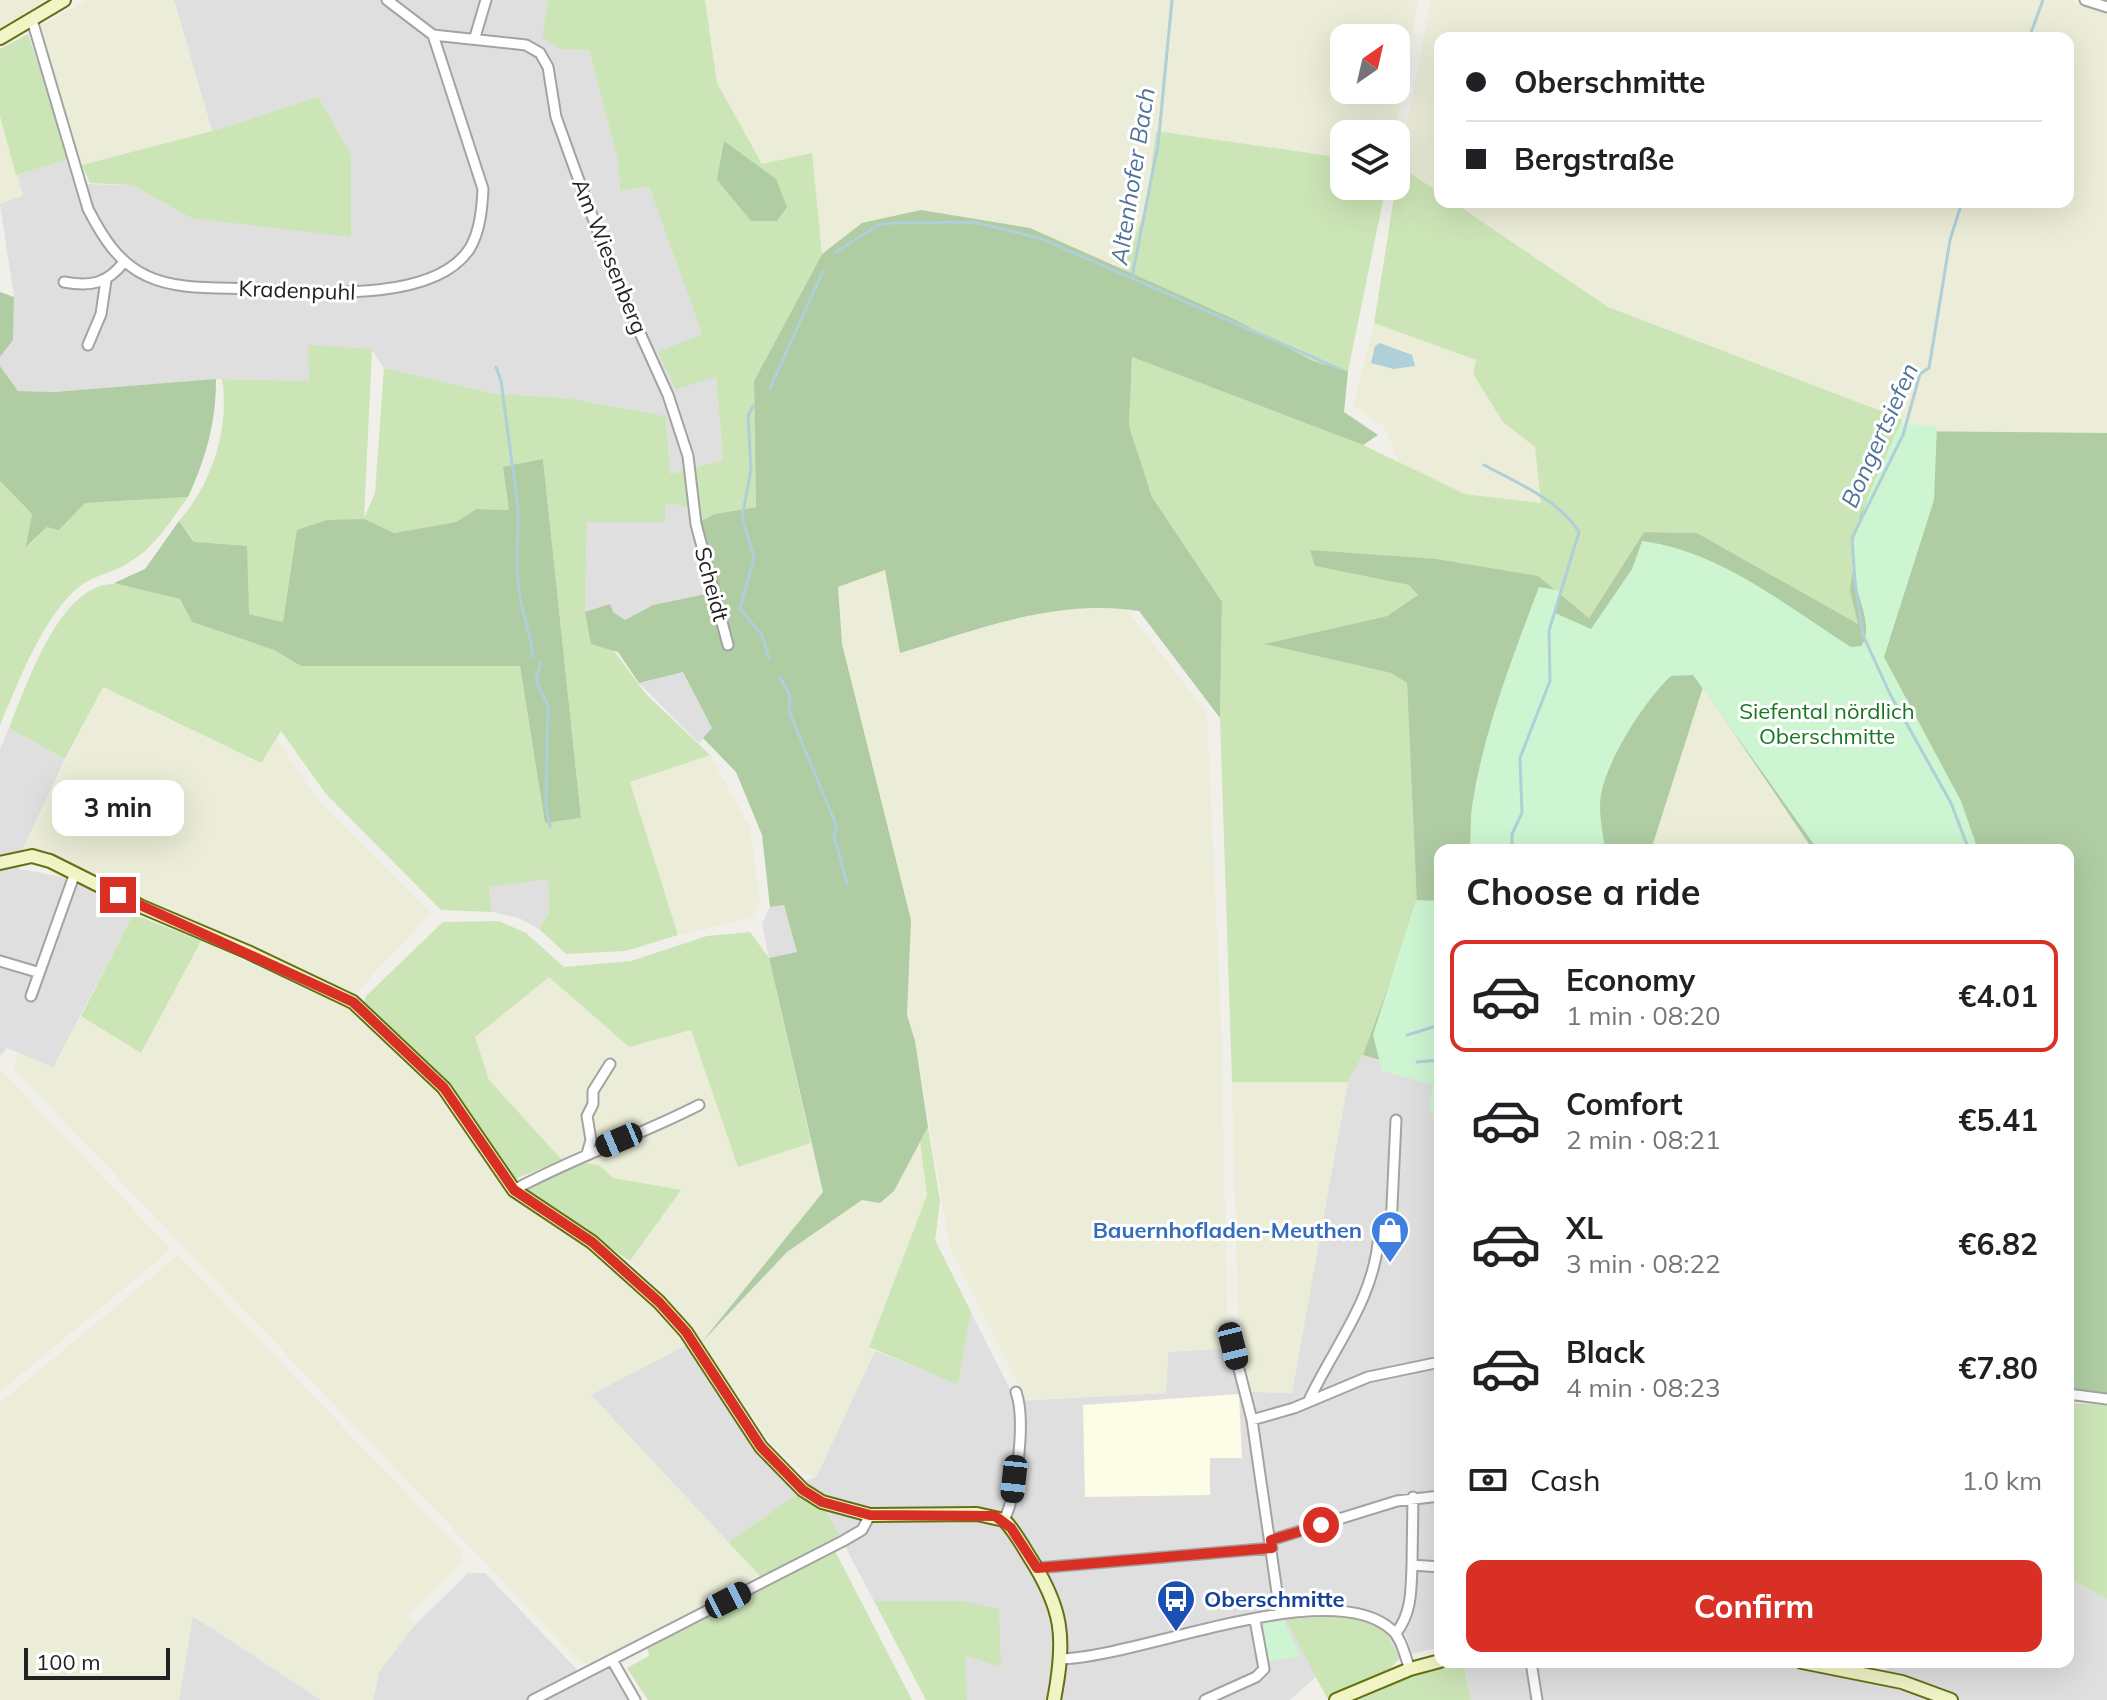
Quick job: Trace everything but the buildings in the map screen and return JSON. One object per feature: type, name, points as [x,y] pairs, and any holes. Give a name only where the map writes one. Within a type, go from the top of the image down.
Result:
[{"type":"street","points":[[0,38],[64,0]]},
{"type":"street","points":[[387,0],[433,35]]},
{"type":"street","points":[[475,37],[486,0]]},
{"type":"street","points":[[2085,0],[2107,7]]},
{"type":"street","name":"Kradenpuhl","points":[[32,20],[88,209],[101,233],[124,262],[149,277],[200,287],[351,295],[428,278],[449,268],[469,249],[482,214],[483,189],[433,35]]},
{"type":"street","name":"Am Wiesenberg","points":[[433,35],[475,37],[526,45],[540,53],[548,67],[556,117],[616,280],[668,395],[688,456],[696,524]]},
{"type":"street","points":[[64,282],[87,285],[106,280],[124,262]]},
{"type":"street","points":[[88,345],[101,314],[106,280]]},
{"type":"street","name":"Scheidt","points":[[696,524],[728,645]]},
{"type":"street","points":[[0,863],[32,856],[353,1002],[444,1088],[514,1190],[592,1242],[640,1282],[686,1332],[761,1447],[803,1490],[822,1502],[870,1515],[977,1514],[1004,1520],[1037,1568],[1058,1608],[1059,1659],[1054,1700]]},
{"type":"street","points":[[31,996],[37,972],[75,873]]},
{"type":"street","points":[[0,961],[37,972]]},
{"type":"street","points":[[587,1154],[591,1140],[587,1116],[593,1104],[593,1091],[610,1064]]},
{"type":"street","points":[[514,1190],[699,1105]]},
{"type":"street","points":[[1310,1398],[1364,1302],[1374,1276],[1379,1233],[1391,1227],[1396,1120]]},
{"type":"street","points":[[1233,1346],[1252,1420],[1280,1613]]},
{"type":"street","points":[[1252,1420],[1294,1408],[1310,1398],[1329,1395],[1368,1377],[1434,1363]]},
{"type":"street","points":[[1004,1520],[1012,1504],[1020,1402],[1016,1392]]},
{"type":"street","points":[[2074,1395],[2107,1399]]},
{"type":"street","points":[[1037,1568],[1271,1544],[1413,1497],[1434,1496]]},
{"type":"street","points":[[1396,1633],[1405,1621],[1410,1600],[1413,1497]]},
{"type":"street","points":[[533,1700],[853,1535],[862,1530],[870,1515]]},
{"type":"street","points":[[1412,1565],[1434,1567]]},
{"type":"street","points":[[1059,1659],[1280,1613],[1341,1610],[1364,1614],[1396,1633],[1410,1669]]},
{"type":"street","points":[[1205,1700],[1256,1677],[1264,1669],[1255,1620]]},
{"type":"street","points":[[612,1660],[635,1700]]},
{"type":"street","points":[[1336,1700],[1410,1669],[1434,1663]]},
{"type":"street","points":[[1532,1668],[1537,1700]]},
{"type":"street","points":[[1832,1668],[1902,1682],[1951,1700]]},
{"type":"shaded area","points":[[0,0],[48,0],[0,29]]},
{"type":"shaded area","points":[[88,0],[174,0],[212,131],[82,165],[40,26]]},
{"type":"shaded area","points":[[174,0],[548,0],[543,37],[561,49],[589,50],[618,161],[620,191],[649,185],[702,334],[658,353],[716,376],[723,460],[670,474],[666,416],[568,398],[497,394],[384,368],[371,349],[309,381],[222,379],[54,392],[18,391],[0,366],[0,357],[13,340],[14,297],[0,204],[23,195],[16,175],[70,159],[78,184],[132,185],[191,218],[318,97],[212,131]]},
{"type":"shaded area","points":[[705,0],[1418,0],[1410,47],[1410,24],[1330,24],[1330,104],[1400,104],[1397,120],[1330,120],[1330,156],[1156,131],[1146,208],[1122,270],[1030,228],[862,223],[822,254],[812,154],[762,164],[717,83]]},
{"type":"shaded area","points":[[1431,0],[2068,0],[2107,12],[2107,433],[1899,431],[1901,419],[1608,307],[1462,208],[2074,208],[2074,32],[1434,32],[1434,189],[1410,173],[1408,120]]},
{"type":"shaded area","points":[[0,116],[23,195],[0,204]]},
{"type":"shaded area","points":[[1374,323],[1476,360],[1473,374],[1503,422],[1535,447],[1541,503],[1465,494],[1400,464],[1384,427],[1353,405]]},
{"type":"shaded area","points":[[666,503],[695,509],[706,594],[653,605],[625,620],[613,612],[585,612],[587,522],[664,522]]},
{"type":"shaded area","points":[[885,569],[900,653],[1045,610],[1126,609],[1207,713],[1221,1024],[1228,1348],[1168,1352],[1166,1393],[1026,1400],[950,1249],[915,1041],[907,1015],[911,920],[842,644],[838,587]]},
{"type":"shaded area","points":[[683,672],[712,728],[699,743],[639,683]]},
{"type":"shaded area","points":[[1703,686],[1809,844],[1653,844]]},
{"type":"shaded area","points":[[102,687],[260,763],[276,738],[318,800],[431,913],[355,994],[93,875],[47,850],[23,849]]},
{"type":"shaded area","points":[[9,728],[65,759],[17,862],[19,869],[79,880],[133,914],[53,1068],[7,1048],[0,1056],[0,749]]},
{"type":"shaded area","points":[[710,755],[749,826],[760,900],[752,918],[678,935],[630,781]]},
{"type":"shaded area","points":[[548,879],[549,912],[539,929],[519,918],[492,912],[489,887]]},
{"type":"shaded area","points":[[784,905],[798,952],[769,958],[762,924],[770,907]]},
{"type":"shaded area","points":[[201,941],[347,1008],[438,1094],[510,1196],[612,1264],[674,1327],[688,1344],[591,1395],[761,1577],[617,1653],[590,1665],[579,1661],[14,1069],[17,1052],[53,1067],[81,1016],[141,1053]]},
{"type":"shaded area","points":[[549,977],[629,1047],[691,1029],[739,1167],[811,1143],[823,1192],[711,1332],[787,1252],[862,1200],[880,1202],[894,1191],[920,1143],[927,1195],[869,1346],[875,1351],[816,1478],[801,1470],[772,1444],[698,1339],[664,1296],[630,1261],[680,1191],[613,1178],[599,1165],[562,1160],[489,1080],[474,1037]]},
{"type":"shaded area","points":[[1363,1055],[1434,1076],[1434,1648],[1412,1654],[1406,1636],[1374,1612],[1340,1602],[1286,1608],[1285,1619],[1316,1677],[1290,1700],[967,1700],[964,1656],[1001,1666],[963,1601],[874,1601],[825,1509],[800,1492],[728,1542],[590,1394],[688,1344],[757,1449],[792,1486],[816,1477],[875,1351],[958,1384],[971,1312],[1016,1401],[1166,1393],[1168,1352],[1228,1348],[1240,1391],[1291,1393],[1348,1082]]},
{"type":"shaded area","points":[[0,1069],[171,1249],[0,1392]]},
{"type":"shaded area","points":[[1232,1082],[1348,1082],[1292,1393],[1250,1392],[1239,1345]]},
{"type":"shaded area","points":[[178,1255],[460,1549],[462,1562],[407,1616],[415,1625],[379,1672],[373,1700],[321,1700],[193,1616],[179,1700],[0,1700],[0,1403]]},
{"type":"shaded area","points":[[1239,1394],[1242,1458],[1210,1458],[1210,1495],[1085,1497],[1083,1405]]},
{"type":"shaded area","points":[[468,1573],[485,1573],[585,1678],[610,1668],[630,1700],[373,1700],[379,1672],[415,1625]]},
{"type":"shaded area","points":[[2074,1581],[2107,1599],[2107,1700],[1471,1700],[1465,1668],[1806,1668],[1850,1675],[1887,1670],[2074,1668]]},
{"type":"shaded area","points":[[192,1616],[221,1634],[321,1700],[179,1700]]},
{"type":"green space","points":[[548,0],[705,0],[717,83],[762,164],[812,153],[822,254],[754,381],[756,507],[715,514],[697,523],[695,509],[666,503],[665,522],[587,522],[585,612],[646,694],[710,755],[630,782],[678,935],[626,951],[566,954],[539,929],[549,912],[548,879],[489,887],[492,912],[441,910],[326,794],[281,731],[261,763],[103,687],[65,759],[9,728],[36,664],[61,619],[76,601],[94,589],[113,584],[128,585],[180,599],[192,622],[274,650],[301,666],[520,666],[545,823],[581,818],[543,459],[510,510],[476,509],[456,522],[394,533],[363,519],[283,622],[249,614],[179,521],[201,490],[216,454],[223,416],[222,379],[309,381],[308,345],[372,349],[364,518],[375,493],[384,368],[497,394],[568,398],[666,416],[670,474],[723,460],[716,377],[676,389],[658,352],[702,334],[649,186],[620,191],[618,161],[589,50],[561,49],[542,37]]},
{"type":"green space","points":[[28,34],[70,159],[16,175],[0,116],[0,49]]},
{"type":"green space","points":[[318,97],[351,155],[351,237],[191,218],[132,185],[90,183],[82,165],[212,131]]},
{"type":"green space","points":[[1156,131],[1330,156],[1330,200],[1383,200],[1348,371],[1313,361],[1234,319],[1122,270],[1146,208]]},
{"type":"green space","points":[[724,141],[776,179],[787,207],[777,221],[751,221],[717,180]]},
{"type":"green space","points":[[1410,173],[1434,189],[1434,208],[1462,208],[1608,307],[1902,419],[1859,625],[1697,533],[1644,532],[1589,618],[1537,576],[1316,566],[1410,585],[1418,595],[1387,616],[1266,644],[1391,673],[1407,683],[1417,907],[1363,1055],[1348,1082],[1232,1082],[1220,718],[1222,602],[1152,497],[1129,426],[1132,357],[1363,445],[1465,494],[1541,503],[1535,447],[1503,422],[1473,374],[1476,360],[1374,323],[1394,200],[1410,200]]},
{"type":"green space","points":[[921,210],[1030,228],[1234,319],[1313,361],[1348,371],[1344,412],[1378,435],[1363,445],[1132,357],[1129,426],[1152,497],[1222,602],[1220,718],[1139,611],[1108,608],[1048,612],[988,626],[900,653],[885,570],[838,587],[842,644],[911,920],[907,1015],[915,1041],[928,1127],[894,1191],[880,1203],[862,1200],[787,1252],[701,1343],[823,1192],[769,958],[797,952],[784,905],[770,907],[762,835],[736,772],[703,738],[712,728],[683,672],[639,683],[618,652],[591,644],[585,612],[610,604],[613,612],[625,620],[653,605],[706,594],[697,523],[715,514],[756,507],[754,381],[822,254],[862,223]]},
{"type":"green space","points":[[0,292],[14,297],[13,340],[0,357]]},
{"type":"green space","points":[[0,366],[18,391],[54,392],[216,379],[209,440],[188,497],[85,503],[59,530],[47,527],[26,547],[32,514],[0,481]]},
{"type":"green space","name":"Siefental nördlich Oberschmitte","points":[[1900,424],[1937,426],[1934,500],[1884,657],[1961,801],[1976,844],[1814,844],[1693,675],[1671,676],[1639,714],[1619,747],[1601,794],[1604,844],[1470,844],[1472,806],[1485,746],[1539,587],[1562,591],[1555,613],[1591,629],[1632,569],[1642,541],[1671,547],[1725,568],[1851,647],[1861,646],[1865,638],[1865,618],[1852,567],[1856,533],[1869,494]]},
{"type":"green space","points":[[1899,431],[2107,433],[2107,1395],[2074,1391],[2074,844],[1809,844],[1703,687],[1653,844],[1434,844],[1434,1076],[1363,1055],[1417,907],[1407,683],[1391,673],[1264,644],[1387,616],[1418,595],[1409,585],[1315,566],[1310,550],[1436,559],[1538,576],[1589,618],[1644,532],[1697,533],[1858,624],[1850,590],[1860,515]]},
{"type":"green space","points":[[543,459],[581,818],[545,823],[520,666],[301,666],[274,650],[192,622],[180,599],[114,583],[145,569],[179,521],[194,542],[247,546],[249,614],[283,622],[297,530],[327,520],[364,519],[394,533],[456,522],[476,509],[509,510],[503,467]]},
{"type":"green space","points":[[0,481],[32,514],[27,547],[47,527],[66,523],[85,503],[188,497],[160,535],[135,559],[85,583],[67,598],[33,650],[0,725]]},
{"type":"green space","points":[[1416,900],[1434,901],[1434,1116],[1430,1106],[1433,1085],[1382,1071],[1373,1035]]},
{"type":"green space","points":[[133,914],[201,941],[141,1053],[81,1016]]},
{"type":"green space","points":[[499,921],[526,933],[564,967],[631,961],[707,936],[750,932],[769,958],[811,1143],[738,1167],[691,1030],[629,1047],[549,977],[475,1037],[489,1080],[562,1160],[515,1179],[467,1108],[436,1071],[364,1004],[366,996],[443,922]]},
{"type":"green space","points":[[928,1127],[940,1201],[935,1240],[971,1312],[958,1385],[869,1347],[927,1195],[920,1143]]},
{"type":"green space","points":[[579,1162],[599,1165],[613,1178],[681,1190],[630,1261],[528,1193],[530,1185]]},
{"type":"green space","points":[[2074,1403],[2107,1405],[2107,1599],[2074,1581]]},
{"type":"green space","points":[[800,1492],[825,1509],[841,1538],[761,1577],[728,1542]]},
{"type":"green space","points":[[835,1551],[912,1700],[648,1700],[627,1668],[649,1656],[647,1646]]},
{"type":"green space","points":[[874,1601],[963,1601],[999,1609],[1001,1667],[965,1656],[967,1700],[926,1700]]},
{"type":"green space","points":[[1343,1616],[1384,1628],[1400,1658],[1386,1673],[1327,1698],[1285,1619]]},
{"type":"green space","points":[[1283,1619],[1300,1656],[1268,1662],[1262,1628],[1266,1622]]},
{"type":"green space","points":[[1439,1668],[1464,1668],[1471,1700],[1357,1700],[1410,1675]]},
{"type":"water","points":[[1380,343],[1412,355],[1415,366],[1394,369],[1371,363],[1375,346]]},
{"type":"waterway","name":"Altenhofer Bach","points":[[1132,277],[1158,145],[1172,0]]},
{"type":"waterway","name":"Bongertsiefen","points":[[2031,32],[2043,0]]},
{"type":"waterway","name":"Bongertsiefen","points":[[1960,208],[1950,240],[1929,368],[1920,374],[1903,435],[1852,538],[1863,635],[1890,694],[1951,803],[1967,844]]},
{"type":"waterway","points":[[836,252],[878,225],[974,222],[1042,239],[1340,369]]},
{"type":"waterway","points":[[770,388],[823,271]]},
{"type":"waterway","points":[[496,367],[501,381],[518,507],[519,590],[533,657]]},
{"type":"waterway","points":[[753,406],[748,416],[751,469],[742,518],[754,557],[740,609],[762,635],[769,659]]},
{"type":"waterway","name":"Altenhofer Bach","points":[[1484,465],[1548,501],[1579,532],[1549,631],[1550,681],[1520,758],[1522,813],[1512,834],[1512,844]]},
{"type":"waterway","points":[[541,662],[536,680],[548,706],[546,803],[550,827]]},
{"type":"waterway","points":[[780,677],[790,696],[789,711],[837,827],[834,835],[847,884]]},
{"type":"waterway","points":[[1407,1035],[1434,1027]]},
{"type":"waterway","points":[[1417,1062],[1434,1061]]},
{"type":"place","name":"Bauernhofladen-Meuthen","points":[[1390,1264]]},
{"type":"place","name":"Oberschmitte","points":[[1176,1633]]},
{"type":"route","points":[[118,895],[353,1002],[444,1088],[463,1111],[514,1190],[617,1261],[659,1302],[686,1332],[761,1447],[803,1490],[822,1502],[870,1515],[995,1516],[1011,1528],[1037,1568],[1272,1548],[1271,1540],[1321,1525]]}]
